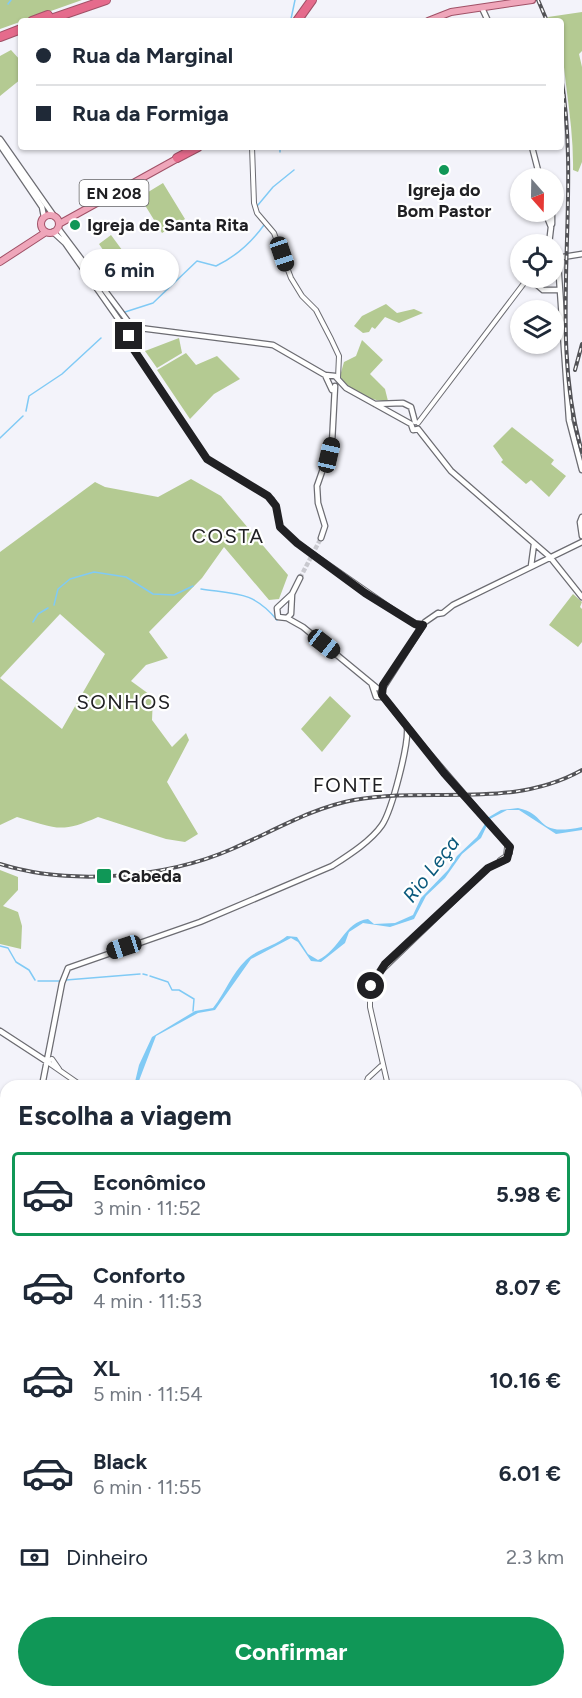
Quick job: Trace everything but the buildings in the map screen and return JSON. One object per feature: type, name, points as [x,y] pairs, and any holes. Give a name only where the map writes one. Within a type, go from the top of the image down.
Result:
[{"type":"highway","points":[[41,18],[92,0]]},
{"type":"highway","points":[[54,18],[106,0]]},
{"type":"highway","points":[[301,18],[314,0]]},
{"type":"highway","points":[[0,32],[18,26]]},
{"type":"highway","points":[[0,37],[18,30]]},
{"type":"highway","points":[[177,158],[194,150]]},
{"type":"main road","points":[[434,18],[443,14],[532,0]]},
{"type":"main road","points":[[482,8],[486,18]]},
{"type":"main road","points":[[0,139],[52,225],[129,328],[273,345],[375,404],[415,423]]},
{"type":"main road","points":[[0,145],[42,207],[44,217],[52,225]]},
{"type":"main road","name":"EN 208","points":[[0,262],[52,225],[187,150]]},
{"type":"main road","points":[[534,150],[539,168]]},
{"type":"main road","name":"EN 208","points":[[52,225],[177,158]]},
{"type":"main road","points":[[582,254],[563,256],[558,262],[568,413],[575,453],[582,470]]},
{"type":"main road","points":[[540,288],[559,290]]},
{"type":"main road","points":[[321,538],[325,526],[318,503],[317,486],[332,443],[332,380]]},
{"type":"main road","points":[[375,404],[406,404],[411,407],[415,423],[411,429],[418,429],[451,471],[550,557],[566,581],[582,597]]},
{"type":"main road","points":[[582,517],[580,522],[582,537]]},
{"type":"main road","points":[[379,693],[420,626],[437,614],[582,542]]},
{"type":"main road","points":[[531,566],[534,544]]},
{"type":"main road","points":[[292,594],[277,608],[276,615],[282,619],[289,613],[292,594],[300,578]]},
{"type":"main road","points":[[43,1080],[62,981],[65,971],[71,965],[200,922],[332,866],[381,825],[410,735],[407,727],[371,682],[303,627],[282,604]]},
{"type":"main road","points":[[0,1031],[46,1060]]},
{"type":"street","points":[[252,150],[254,203],[257,213],[274,232],[287,271],[302,296],[316,310],[339,356],[337,370],[332,380]]},
{"type":"street","points":[[415,423],[521,288]]},
{"type":"street","points":[[129,328],[130,344],[211,463],[268,496],[276,506],[280,527],[297,543],[365,593],[420,626]]},
{"type":"street","points":[[385,1078],[381,1065],[381,1049],[369,999],[376,976],[488,868],[504,861],[510,853],[510,847],[410,735]]},
{"type":"street","points":[[469,886],[488,866],[506,856],[507,847],[502,839]]},
{"type":"street","points":[[46,1060],[54,1060],[61,1073],[72,1080]]},
{"type":"street","points":[[367,1080],[381,1065]]},
{"type":"street","points":[[374,1075],[385,1078]]},
{"type":"green space","points":[[0,0],[82,0],[31,18],[18,18],[18,23],[0,29]]},
{"type":"green space","points":[[582,12],[582,51],[579,54],[582,67],[582,162],[578,172],[573,170],[572,132],[564,66],[564,18],[548,17]]},
{"type":"green space","points":[[11,50],[18,58],[18,81],[0,96],[0,56]]},
{"type":"green space","points":[[163,183],[185,219],[162,233],[140,197]]},
{"type":"green space","points":[[111,235],[125,254],[112,263],[99,244]]},
{"type":"green space","points":[[386,304],[397,313],[414,309],[423,313],[399,323],[385,317],[375,329],[372,327],[369,332],[363,333],[354,326],[362,316]]},
{"type":"green space","points":[[179,338],[182,353],[157,368],[145,351]]},
{"type":"green space","points":[[362,340],[383,360],[370,374],[385,389],[388,401],[375,400],[361,394],[340,376],[344,362],[356,356]]},
{"type":"green space","points":[[186,353],[196,365],[217,356],[240,379],[214,394],[190,419],[157,370]]},
{"type":"green space","points":[[512,427],[554,460],[551,464],[566,476],[549,497],[531,480],[526,484],[501,462],[503,460],[493,446]]},
{"type":"green space","points":[[191,479],[221,496],[288,575],[279,599],[269,600],[224,547],[202,578],[149,632],[168,658],[146,665],[131,681],[153,697],[152,720],[172,747],[186,733],[189,740],[167,782],[198,834],[185,842],[166,839],[98,817],[75,826],[58,828],[17,817],[0,825],[0,552],[95,482],[105,487],[158,497]],"holes":[[[60,614],[105,654],[62,729],[0,678]]]},
{"type":"green space","points":[[573,594],[582,602],[580,607],[582,609],[582,642],[578,647],[549,625]]},
{"type":"green space","points":[[330,696],[351,716],[322,752],[301,729]]},
{"type":"green space","points":[[0,870],[18,877],[18,890],[3,906],[18,912],[22,926],[21,949],[0,944]]},
{"type":"water","points":[[518,808],[535,815],[549,827],[566,829],[582,827],[582,830],[556,834],[519,810],[507,810],[490,819],[481,838],[462,854],[445,878],[426,896],[414,919],[390,927],[363,923],[349,932],[345,943],[321,962],[311,961],[298,942],[291,938],[251,959],[215,1010],[198,1013],[156,1036],[139,1080],[135,1080],[139,1065],[152,1037],[195,1011],[213,1008],[241,965],[250,956],[287,936],[297,937],[308,954],[318,960],[332,950],[347,931],[360,921],[368,919],[374,924],[395,923],[413,915],[421,898],[448,870],[457,856],[477,837],[489,817],[501,810]]},
{"type":"waterway","points":[[8,4],[11,0]]},
{"type":"waterway","points":[[291,18],[295,0]]},
{"type":"waterway","points":[[258,205],[273,187],[294,170]]},
{"type":"waterway","points":[[125,312],[153,303],[197,261],[216,266],[231,258],[249,243],[264,225]]},
{"type":"waterway","points":[[26,411],[29,396],[62,374],[101,338]]},
{"type":"waterway","points":[[0,438],[23,416]]},
{"type":"waterway","points":[[54,605],[58,589],[70,579],[94,572],[126,577],[153,594],[174,595],[193,586]]},
{"type":"waterway","points":[[201,589],[234,593],[252,599],[277,620]]},
{"type":"waterway","points":[[33,622],[38,614],[48,608]]},
{"type":"waterway","points":[[0,946],[8,948],[16,962],[29,970],[35,980]]},
{"type":"waterway","points":[[66,980],[140,974]]},
{"type":"waterway","points":[[143,974],[147,975]]},
{"type":"waterway","points":[[150,976],[168,982],[172,990],[179,990],[194,999],[193,1011]]},
{"type":"waterway","points":[[38,981],[61,981]]},
{"type":"tunnel","points":[[300,578],[321,538]]},
{"type":"railway","points":[[538,0],[546,18]]},
{"type":"railway","points":[[564,104],[568,170],[567,360],[572,406],[582,452]]},
{"type":"railway","points":[[575,370],[582,344]]},
{"type":"railway","points":[[0,864],[27,871],[86,877],[148,872],[206,859],[322,809],[354,800],[383,796],[470,795],[527,790],[555,782],[582,770]]},
{"type":"place","name":"Igreja do Bom Pastor","points":[[444,170]]},
{"type":"place","name":"Igreja de Santa Rita","points":[[75,225]]},
{"type":"place","name":"Cabeda","points":[[104,876]]},
{"type":"district","name":"COSTA","points":[[228,536]]},
{"type":"district","name":"SONHOS","points":[[124,702]]},
{"type":"district","name":"FONTE","points":[[349,785]]},
{"type":"route","points":[[129,336],[130,344],[211,463],[263,492],[275,502],[280,527],[297,543],[333,567],[365,593],[415,624],[423,625],[383,685],[382,695],[444,773],[510,847],[507,859],[488,868],[385,964],[371,986]]},
{"type":"water label","name":"Rio Leça","points":[[431,869]]}]
